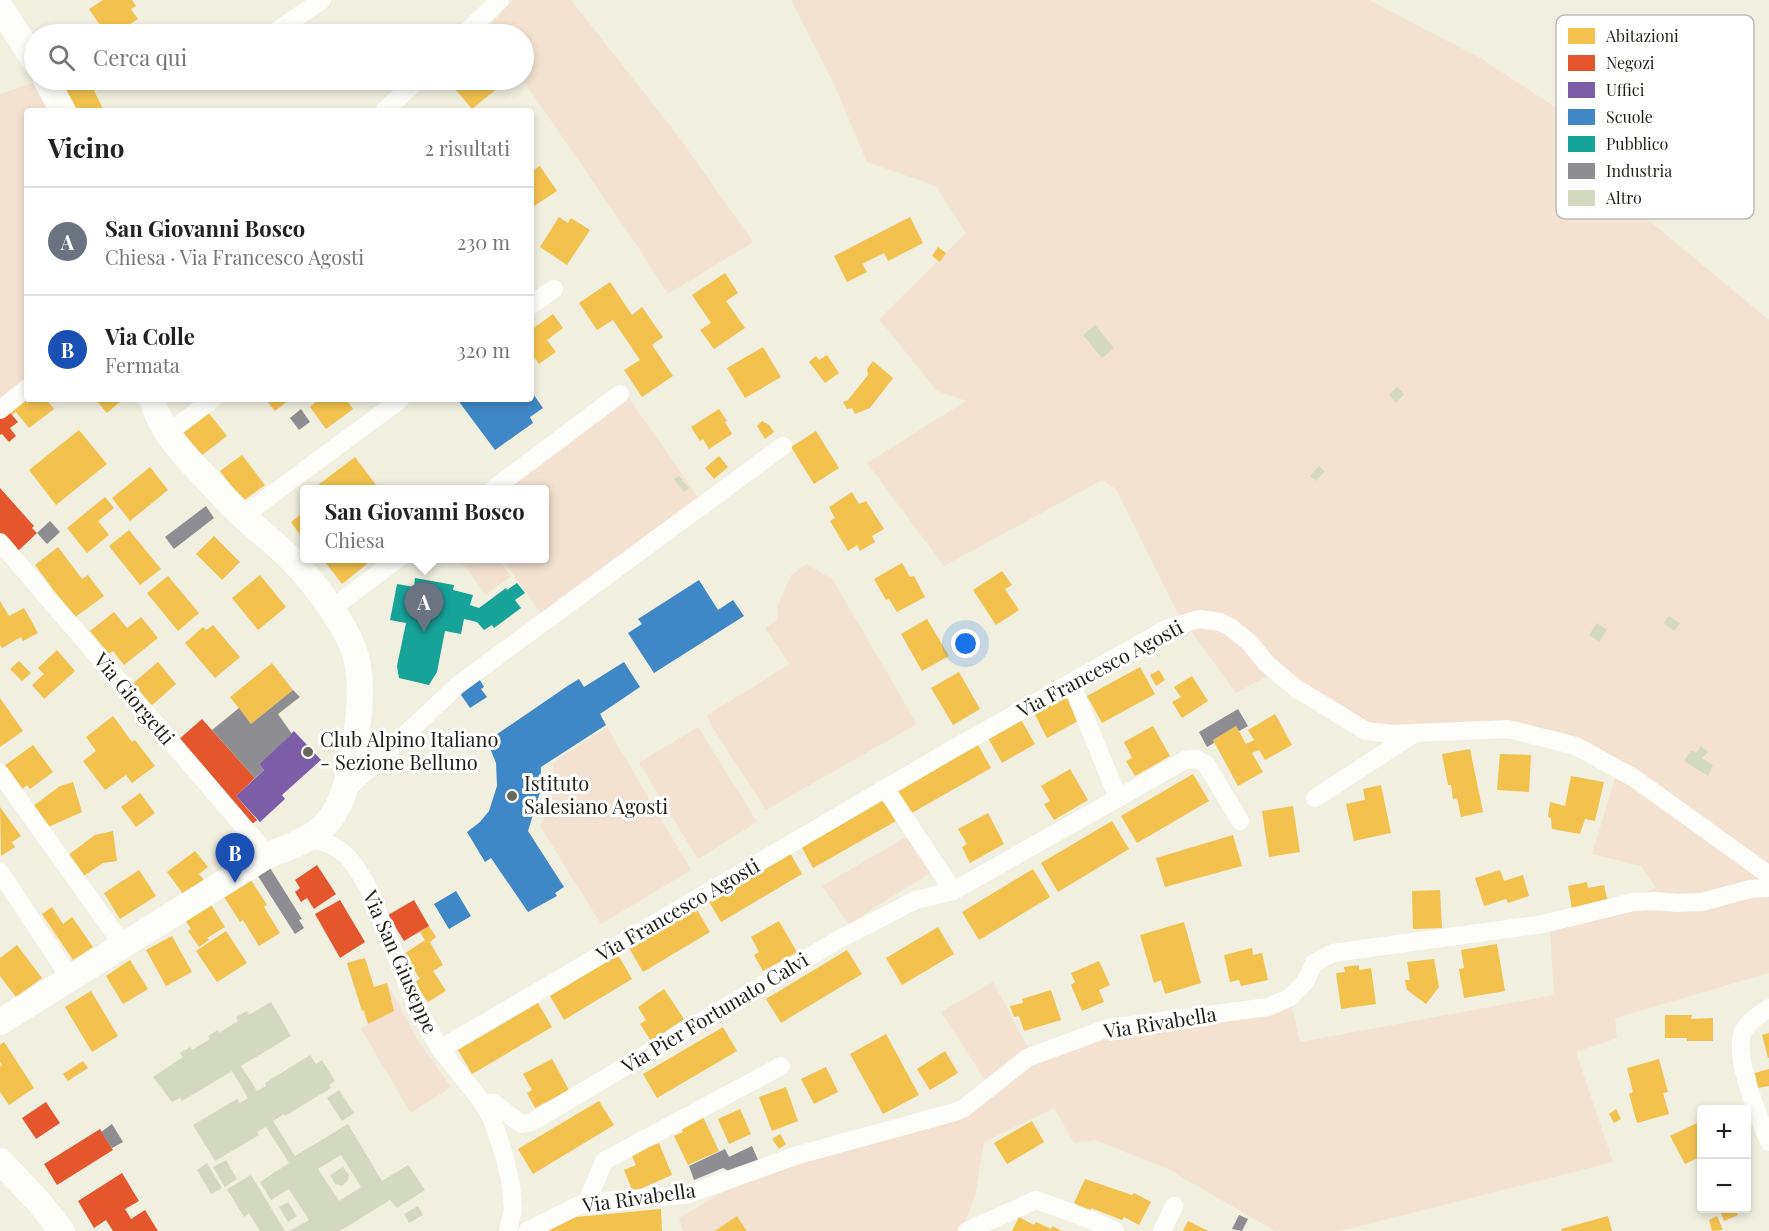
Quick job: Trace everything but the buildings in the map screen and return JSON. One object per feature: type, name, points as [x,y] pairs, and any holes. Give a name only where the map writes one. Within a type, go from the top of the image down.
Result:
[{"type":"street","points":[[287,24],[322,0]]},
{"type":"street","points":[[475,24],[500,0]]},
{"type":"street","points":[[0,7],[24,44]]},
{"type":"street","points":[[51,90],[61,108]]},
{"type":"street","points":[[387,108],[407,90]]},
{"type":"street","points":[[534,303],[554,289]]},
{"type":"street","points":[[0,410],[24,390]]},
{"type":"street","points":[[497,485],[620,394]]},
{"type":"street","points":[[153,402],[168,433],[186,457],[243,516],[292,559],[331,609],[349,639],[357,661],[360,694],[359,721],[354,750],[328,817]]},
{"type":"street","points":[[168,433],[209,402]]},
{"type":"street","points":[[243,516],[397,402]]},
{"type":"street","points":[[3,1013],[70,978],[328,817],[458,685],[783,446]]},
{"type":"street","name":"Via Giorgetti","points":[[0,542],[268,855]]},
{"type":"street","points":[[331,609],[392,563]]},
{"type":"street","name":"Via Francesco Agosti","points":[[440,1049],[885,788],[1166,629],[1188,621],[1220,622],[1240,634],[1266,663],[1294,687],[1366,731],[1392,735],[1508,729],[1576,746],[1634,778],[1769,875]]},
{"type":"street","points":[[1071,683],[1118,798]]},
{"type":"street","points":[[1315,798],[1414,734]]},
{"type":"street","name":"Via Pier Fortunato Calvi","points":[[483,1103],[494,1103],[521,1124],[532,1122],[836,941],[916,900],[954,891],[1185,760],[1196,759],[1206,764],[1240,821]]},
{"type":"street","points":[[0,773],[123,945]]},
{"type":"street","points":[[885,788],[954,891]]},
{"type":"street","name":"Via San Giuseppe","points":[[328,817],[330,844],[348,856]]},
{"type":"street","name":"Via San Giuseppe","points":[[328,817],[368,888],[414,1003],[440,1049],[483,1103],[492,1119],[509,1172],[513,1202],[508,1231]]},
{"type":"street","points":[[0,872],[70,978]]},
{"type":"street","name":"Via Rivabella","points":[[527,1231],[577,1206],[596,1200],[630,1200],[686,1195],[798,1155],[955,1112],[964,1108],[1027,1058],[1108,1028],[1268,1007],[1289,998],[1305,982],[1314,963],[1333,953],[1543,924],[1633,902],[1702,903],[1749,889],[1769,888]]},
{"type":"street","points":[[1769,1008],[1750,1021],[1743,1031],[1740,1055],[1762,1102],[1769,1142]]},
{"type":"street","points":[[587,1203],[604,1161],[781,1066]]},
{"type":"street","points":[[0,1161],[38,1201],[62,1231]]},
{"type":"street","points":[[967,1231],[1036,1200],[1115,1231]]},
{"type":"street","points":[[1162,1231],[1174,1206]]},
{"type":"shaded area","points":[[513,0],[571,0],[679,137],[753,242],[668,294],[530,90],[534,90],[534,24],[491,24]]},
{"type":"shaded area","points":[[791,0],[1369,0],[1482,59],[1556,108],[1556,219],[1647,219],[1769,320],[1769,973],[1615,1018],[1617,1038],[1576,1052],[1613,1162],[1340,1231],[1275,1231],[1168,1169],[1095,1140],[1074,1143],[1054,1108],[984,1142],[975,1196],[961,1231],[748,1231],[737,1216],[715,1231],[683,1231],[679,1218],[723,1192],[806,1157],[940,1119],[989,1086],[941,1012],[993,982],[1034,1059],[1086,1042],[1152,1026],[1292,1007],[1300,1042],[1554,995],[1550,929],[1656,888],[1641,866],[1592,854],[1619,765],[1506,725],[1392,734],[1294,688],[1289,696],[1269,675],[1236,693],[1176,610],[1116,489],[1102,480],[944,566],[867,463],[966,401],[937,391],[879,319],[966,233],[936,186],[867,162],[833,82]]},
{"type":"shaded area","points":[[24,86],[24,90],[48,90],[60,108],[24,108],[24,387],[0,404],[0,94]]},
{"type":"shaded area","points":[[628,397],[706,508],[545,619],[505,563],[549,563],[549,485],[509,485]]},
{"type":"shaded area","points":[[462,563],[501,563],[511,576],[486,595]]},
{"type":"shaded area","points":[[807,564],[833,580],[917,724],[766,810],[711,725],[707,715],[790,664],[765,628],[778,619],[778,605],[791,575]]},
{"type":"shaded area","points":[[607,727],[691,870],[601,924],[540,826],[551,804],[553,763]]},
{"type":"shaded area","points":[[698,727],[757,822],[698,859],[639,763]]},
{"type":"shaded area","points":[[913,833],[936,869],[849,924],[822,886]]},
{"type":"shaded area","points":[[365,958],[374,987],[387,983],[419,1042],[451,1087],[411,1113],[361,1029],[368,1024],[347,963]]},
{"type":"place","name":"San Giovanni Bosco","points":[[424,632]]},
{"type":"place","name":"Club Alpino Italiano - Sezione Belluno","points":[[308,752]]},
{"type":"place","name":"Istituto Salesiano Agosti","points":[[512,796]]},
{"type":"place","name":"Via Colle","points":[[235,883]]}]
